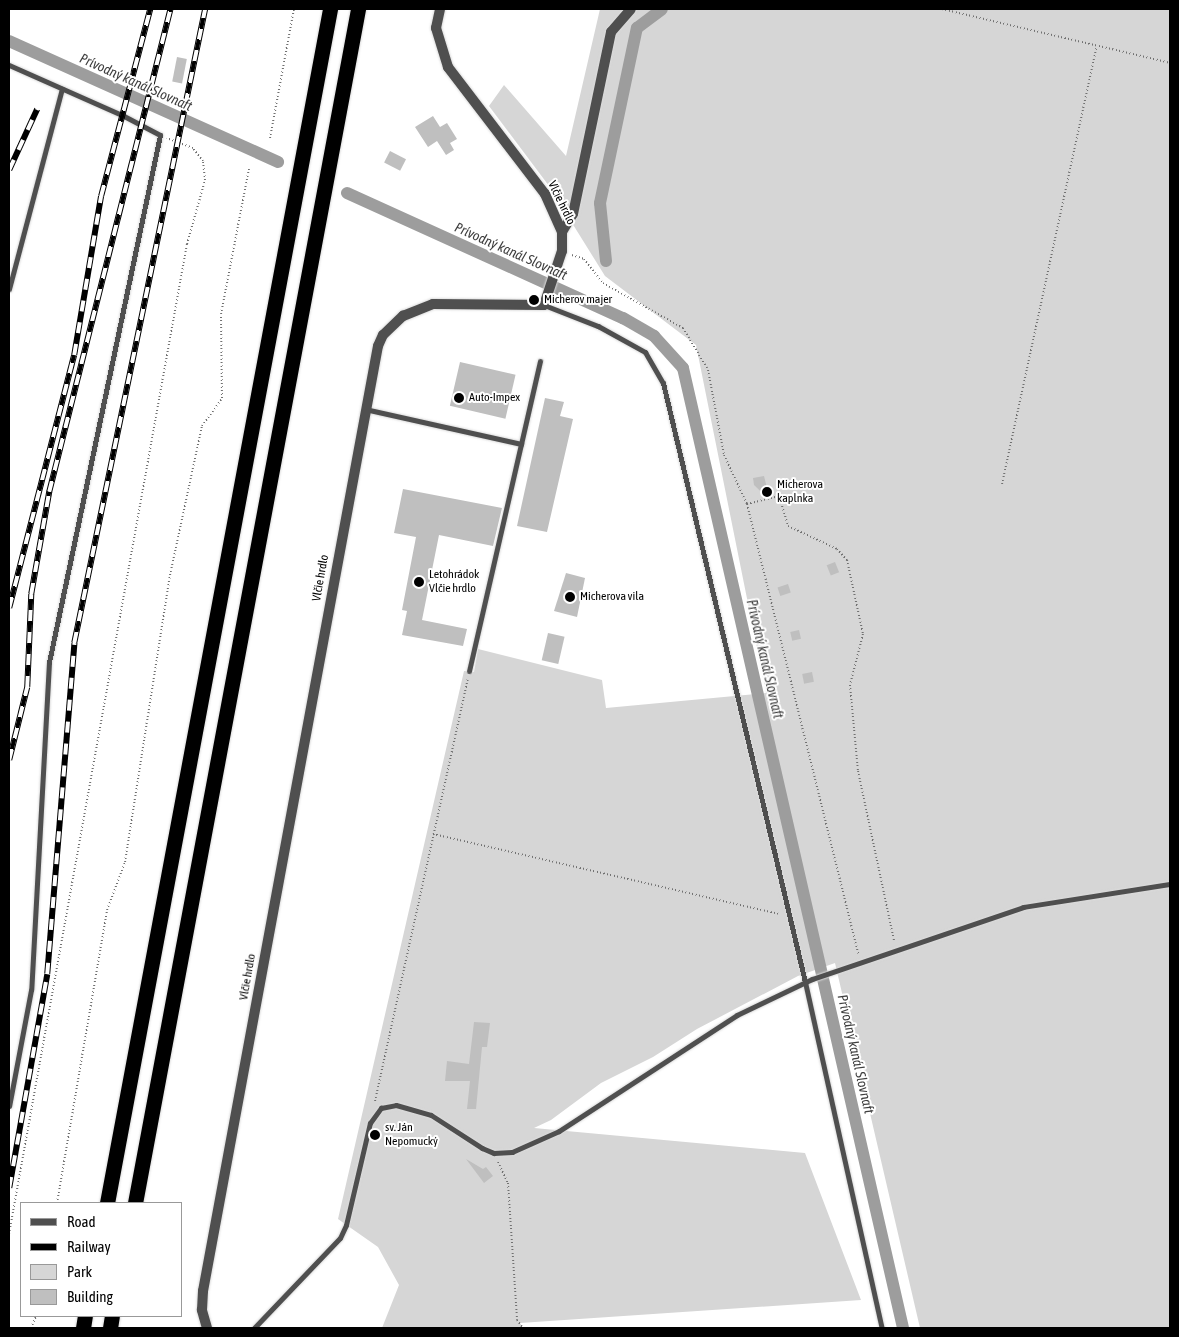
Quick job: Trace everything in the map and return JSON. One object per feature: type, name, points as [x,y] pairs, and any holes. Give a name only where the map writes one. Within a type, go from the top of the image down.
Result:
[{"type":"highway","points":[[107,1202],[330,9]]},
{"type":"highway","points":[[134,1202],[358,9]]},
{"type":"street","name":"Vlčie hrdlo","points":[[207,1328],[202,1310],[203,1291],[378,346],[384,335],[402,316],[433,304],[546,301],[556,275],[562,251],[562,232],[545,194],[448,67],[436,28],[440,9]]},
{"type":"street","points":[[562,232],[573,214],[611,32],[631,9]]},
{"type":"lane","points":[[9,66],[160,135],[49,662],[31,990],[9,1106]]},
{"type":"lane","points":[[9,289],[62,89]]},
{"type":"lane","points":[[546,301],[598,326],[645,352],[663,383],[805,982],[882,1328]]},
{"type":"lane","points":[[469,671],[540,361]]},
{"type":"lane","points":[[365,409],[521,444]]},
{"type":"lane","points":[[254,1328],[340,1238],[346,1225],[370,1123],[381,1108],[404,1107],[431,1115],[494,1153],[512,1152],[559,1131],[738,1015],[812,978],[860,960],[1023,907],[1170,884]]},
{"type":"path","points":[[270,138],[294,9]]},
{"type":"path","points":[[942,9],[1170,63]]},
{"type":"path","points":[[1002,484],[1097,46]]},
{"type":"path","points":[[9,1234],[185,254],[205,180],[203,161],[193,148],[160,135]]},
{"type":"path","points":[[57,1202],[107,910],[125,862],[170,575],[202,426],[222,398],[221,314],[249,169]]},
{"type":"path","points":[[562,251],[584,259],[603,283],[684,328],[708,370],[724,455],[747,504],[860,960]]},
{"type":"path","points":[[747,504],[779,496],[788,526],[837,548],[847,560],[863,634],[850,685],[858,770],[896,949]]},
{"type":"path","points":[[370,1123],[469,671]]},
{"type":"path","points":[[433,834],[789,916]]},
{"type":"path","points":[[494,1153],[508,1183],[517,1320],[523,1328]]},
{"type":"green space","points":[[600,9],[1170,9],[1170,1328],[920,1328],[835,963],[798,976],[697,1029],[653,1057],[601,1083],[551,1120],[534,1128],[805,1153],[861,1300],[520,1323],[523,1328],[382,1328],[399,1285],[378,1247],[338,1219],[464,671],[474,672],[478,649],[602,680],[606,708],[766,693],[696,345],[605,276],[549,186],[489,106],[504,85],[566,156]]},
{"type":"building","points":[[177,57],[187,59],[182,83],[172,82]]},
{"type":"building","points":[[433,116],[440,127],[447,123],[457,139],[450,143],[454,150],[446,155],[437,141],[428,147],[415,127]]},
{"type":"building","points":[[390,151],[406,159],[400,171],[384,163]]},
{"type":"building","points":[[460,362],[516,375],[505,419],[450,406]]},
{"type":"building","points":[[545,398],[564,402],[560,416],[573,419],[547,532],[517,526]]},
{"type":"building","points":[[764,476],[770,500],[754,485],[753,478]]},
{"type":"building","points":[[403,489],[502,508],[493,546],[439,535],[422,620],[467,629],[463,646],[402,635],[407,611],[402,610],[416,537],[394,533]]},
{"type":"building","points":[[835,562],[839,572],[831,576],[827,565]]},
{"type":"building","name":"Micherova vila","points":[[566,573],[585,578],[577,617],[554,611]]},
{"type":"building","points":[[788,584],[791,593],[780,596],[778,587]]},
{"type":"building","points":[[799,630],[801,639],[792,641],[790,632]]},
{"type":"building","points":[[548,633],[565,637],[558,664],[542,660]]},
{"type":"building","points":[[812,672],[814,682],[804,684],[802,674]]},
{"type":"building","points":[[474,1022],[490,1023],[487,1047],[482,1047],[476,1109],[467,1109],[470,1081],[445,1081],[447,1061],[469,1064]]},
{"type":"building","points":[[466,1159],[483,1169],[486,1167],[493,1176],[484,1183]]},
{"type":"waterway","points":[[606,261],[600,203],[637,28],[662,9]]},
{"type":"waterway","name":"Prívodný kanál Slovnaft","points":[[9,41],[278,162]]},
{"type":"waterway","name":"Prívodný kanál Slovnaft","points":[[347,193],[623,318],[654,336],[683,368],[903,1328]]},
{"type":"railway","points":[[9,608],[74,355],[101,196],[150,9]]},
{"type":"railway","points":[[9,760],[27,687],[31,594],[49,492],[170,9]]},
{"type":"railway","points":[[9,1188],[47,974],[74,643],[205,9]]},
{"type":"railway","points":[[9,170],[37,109]]},
{"type":"place","name":"Micherov majer","points":[[534,300]]},
{"type":"place","name":"Auto-Impex","points":[[459,398]]},
{"type":"place","name":"Micherova kaplnka","points":[[767,492]]},
{"type":"place","name":"Letohrádok Vlčie hrdlo","points":[[419,582]]},
{"type":"place","name":"Micherova vila","points":[[570,597]]},
{"type":"place","name":"sv. Ján Nepomucký","points":[[375,1135]]}]
